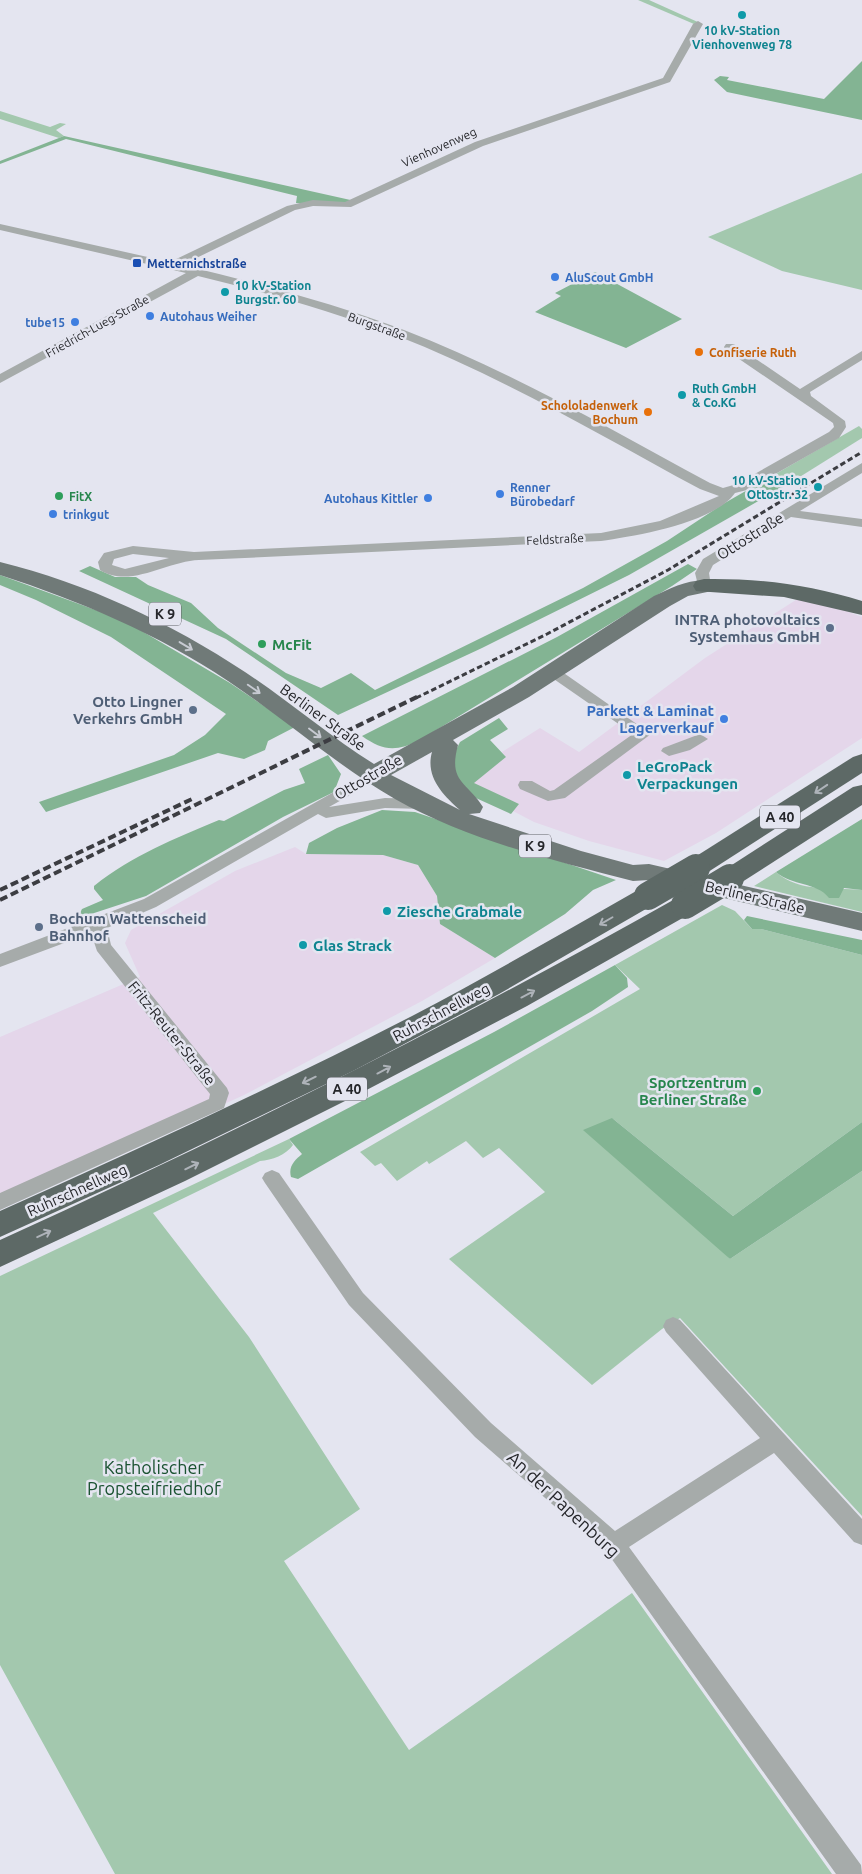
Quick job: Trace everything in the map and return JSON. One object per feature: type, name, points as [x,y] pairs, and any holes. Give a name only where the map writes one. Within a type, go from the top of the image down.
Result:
[{"type":"highway","points":[[704,586],[734,585],[786,591],[812,595],[862,608]]},
{"type":"highway","name":"Ruhrschnellweg","points":[[0,1225],[198,1135],[392,1038],[508,977],[649,884],[696,868],[862,762]]},
{"type":"highway","name":"Ruhrschnellweg","points":[[0,1254],[158,1182],[325,1100],[578,968],[730,878],[862,793]]},
{"type":"main road","name":"Berliner Straße","points":[[0,554],[92,584],[177,620],[266,676],[425,804],[476,826],[578,859],[633,873],[649,884],[862,922]]},
{"type":"main road","name":"Berliner Straße","points":[[0,568],[86,596],[164,632],[388,773],[533,831],[638,864],[649,884]]},
{"type":"main road","name":"Ottostraße","points":[[388,773],[553,672],[662,601],[681,591],[704,586]]},
{"type":"main road","name":"Ottostraße","points":[[388,773],[446,745],[484,721],[521,692]]},
{"type":"main road","points":[[446,745],[442,759],[442,773],[451,787],[471,807]]},
{"type":"street","name":"Vienhovenweg","points":[[169,267],[291,208],[313,203],[347,205],[479,144],[667,80],[698,24]]},
{"type":"street","name":"Burgstraße","points":[[0,227],[194,273],[320,306],[446,352],[546,399],[705,486],[714,490],[729,492]]},
{"type":"street","name":"Friedrich-Lueg-Straße","points":[[0,379],[194,273]]},
{"type":"street","points":[[730,347],[805,398]]},
{"type":"street","points":[[805,398],[804,392],[807,388],[862,355]]},
{"type":"street","name":"Feldstraße","points":[[194,556],[133,550],[118,552],[109,556],[105,562],[105,567],[113,572],[125,573],[167,561],[194,556],[601,538],[642,532],[675,523],[724,499],[729,492],[742,487],[834,435],[840,427],[839,421],[805,398]]},
{"type":"street","name":"Ottostraße","points":[[704,586],[701,574],[702,568],[708,562],[862,467]]},
{"type":"street","points":[[788,512],[808,518],[862,523]]},
{"type":"street","points":[[526,785],[548,796],[559,794],[643,734],[553,672]]},
{"type":"street","points":[[669,751],[684,748],[700,738]]},
{"type":"street","name":"Ottostraße","points":[[216,866],[326,813],[388,773]]},
{"type":"street","name":"Ottostraße","points":[[98,926],[150,903],[216,866],[269,833],[388,773]]},
{"type":"street","name":"Ottostraße","points":[[326,813],[386,803],[425,804]]},
{"type":"street","points":[[0,961],[23,950],[98,926]]},
{"type":"street","name":"Fritz-Reuter-Straße","points":[[0,1202],[217,1103],[220,1093],[103,947],[98,926]]},
{"type":"street","name":"An der Papenburg","points":[[272,1178],[356,1300],[483,1430],[614,1544],[852,1874]]},
{"type":"street","points":[[673,1326],[862,1535]]},
{"type":"street","points":[[614,1544],[775,1440]]},
{"type":"shaded area","points":[[799,598],[833,606],[862,617],[862,738],[716,833],[664,861],[589,841],[534,822],[513,811],[519,804],[473,783],[506,757],[502,752],[540,728],[579,752],[705,658]]},
{"type":"shaded area","points":[[295,847],[306,854],[383,855],[418,865],[437,896],[440,924],[495,958],[422,1001],[244,1095],[0,1206],[0,1037],[140,977],[125,943],[131,930],[235,871]]},
{"type":"green space","points":[[638,0],[649,0],[700,23],[694,24]]},
{"type":"green space","points":[[862,61],[862,120],[727,92],[714,80],[720,76],[729,77],[727,80],[824,99]]},
{"type":"green space","points":[[0,111],[50,127],[60,123],[66,124],[56,130],[64,136],[59,138],[0,119]]},
{"type":"green space","points":[[64,136],[355,201],[345,204],[296,203],[297,196],[66,139],[0,164],[0,161]]},
{"type":"green space","points":[[862,173],[862,290],[782,271],[708,237]]},
{"type":"green space","points":[[595,272],[682,319],[626,348],[535,312],[561,296],[555,293]]},
{"type":"green space","points":[[859,426],[862,429],[862,438],[790,483],[772,476]]},
{"type":"green space","points":[[772,476],[790,483],[629,575],[482,648],[338,715],[226,639],[79,571],[90,566],[115,577],[136,577],[148,585],[191,603],[218,628],[286,673],[321,688],[351,673],[375,690],[583,588],[667,541],[723,504]]},
{"type":"green space","points":[[688,564],[697,569],[420,740],[404,747],[390,748],[377,745],[362,736],[557,637]]},
{"type":"green space","points":[[0,575],[123,620],[230,683],[295,727],[268,741],[265,750],[244,759],[218,753],[46,812],[39,802],[174,755],[205,735],[226,714],[111,637],[36,600],[0,585]]},
{"type":"green space","points":[[499,718],[508,729],[490,740],[506,757],[474,783],[519,804],[511,814],[467,794],[448,766],[460,742]]},
{"type":"green space","points":[[328,755],[341,774],[334,792],[283,817],[146,896],[82,917],[79,915],[82,909],[103,900],[94,889],[94,886],[124,865],[170,841],[219,820],[224,821],[284,790],[305,783],[299,769]]},
{"type":"green space","points":[[382,810],[415,812],[616,880],[593,890],[565,914],[495,958],[440,924],[437,896],[418,865],[383,855],[306,854],[309,843],[337,828]]},
{"type":"green space","points":[[862,819],[862,890],[844,888],[839,898],[829,898],[818,889],[789,880],[776,872]]},
{"type":"green space","points":[[776,872],[785,879],[806,886],[862,890],[862,912],[754,886]]},
{"type":"green space","points":[[722,905],[735,911],[752,929],[761,929],[862,955],[862,1122],[733,1216],[612,1118],[730,1259],[862,1171],[862,1516],[680,1318],[662,1329],[592,1385],[449,1259],[545,1192],[499,1148],[483,1158],[466,1141],[429,1164],[427,1161],[397,1181],[381,1163],[375,1166],[360,1152],[640,989],[615,965]]},
{"type":"green space","points":[[747,916],[862,940],[862,955],[761,929],[752,929],[744,920]]},
{"type":"green space","points":[[615,965],[627,978],[628,987],[592,1011],[298,1179],[291,1177],[291,1166],[302,1154],[289,1139],[494,1032]]},
{"type":"green space","points":[[612,1118],[733,1216],[862,1122],[862,1171],[730,1259],[583,1130]]},
{"type":"green space","name":"Katholischer Propsteifriedhof","points":[[289,1139],[293,1145],[283,1154],[260,1161],[153,1213],[249,1337],[360,1509],[284,1561],[409,1750],[632,1593],[832,1874],[115,1874],[0,1665],[0,1276]]},
{"type":"railway","points":[[416,698],[547,634],[668,570],[862,452]]},
{"type":"railway","points":[[0,900],[419,696]]},
{"type":"railway","points":[[0,890],[192,799]]},
{"type":"place","name":"10 kV-Station Vienhovenweg 78","points":[[742,15]]},
{"type":"place","name":"Metternichstraße","points":[[137,263]]},
{"type":"place","name":"AluScout GmbH","points":[[555,277]]},
{"type":"place","name":"10 kV-Station Burgstr. 60","points":[[225,292]]},
{"type":"place","name":"Autohaus Weiher","points":[[150,316]]},
{"type":"place","name":"tube15","points":[[75,322]]},
{"type":"place","name":"Confiserie Ruth","points":[[699,352]]},
{"type":"place","name":"Ruth GmbH & Co.KG","points":[[682,395]]},
{"type":"place","name":"Schololadenwerk Bochum","points":[[648,412]]},
{"type":"place","name":"10 kV-Station Ottostr. 32","points":[[818,487]]},
{"type":"place","name":"Renner Bürobedarf","points":[[500,494]]},
{"type":"place","name":"FitX","points":[[59,496]]},
{"type":"place","name":"Autohaus Kittler","points":[[428,498]]},
{"type":"place","name":"trinkgut","points":[[53,514]]},
{"type":"place","name":"INTRA photovoltaics Systemhaus GmbH","points":[[830,628]]},
{"type":"place","name":"McFit","points":[[262,644]]},
{"type":"place","name":"Otto Lingner Verkehrs GmbH","points":[[193,710]]},
{"type":"place","name":"Parkett & Laminat Lagerverkauf","points":[[724,719]]},
{"type":"place","name":"LeGroPack Verpackungen","points":[[627,775]]},
{"type":"place","name":"Ziesche Grabmale","points":[[387,911]]},
{"type":"place","name":"Bochum Wattenscheid Bahnhof","points":[[39,927]]},
{"type":"place","name":"Glas Strack","points":[[303,945]]},
{"type":"place","name":"Sportzentrum Berliner Straße","points":[[757,1091]]}]
